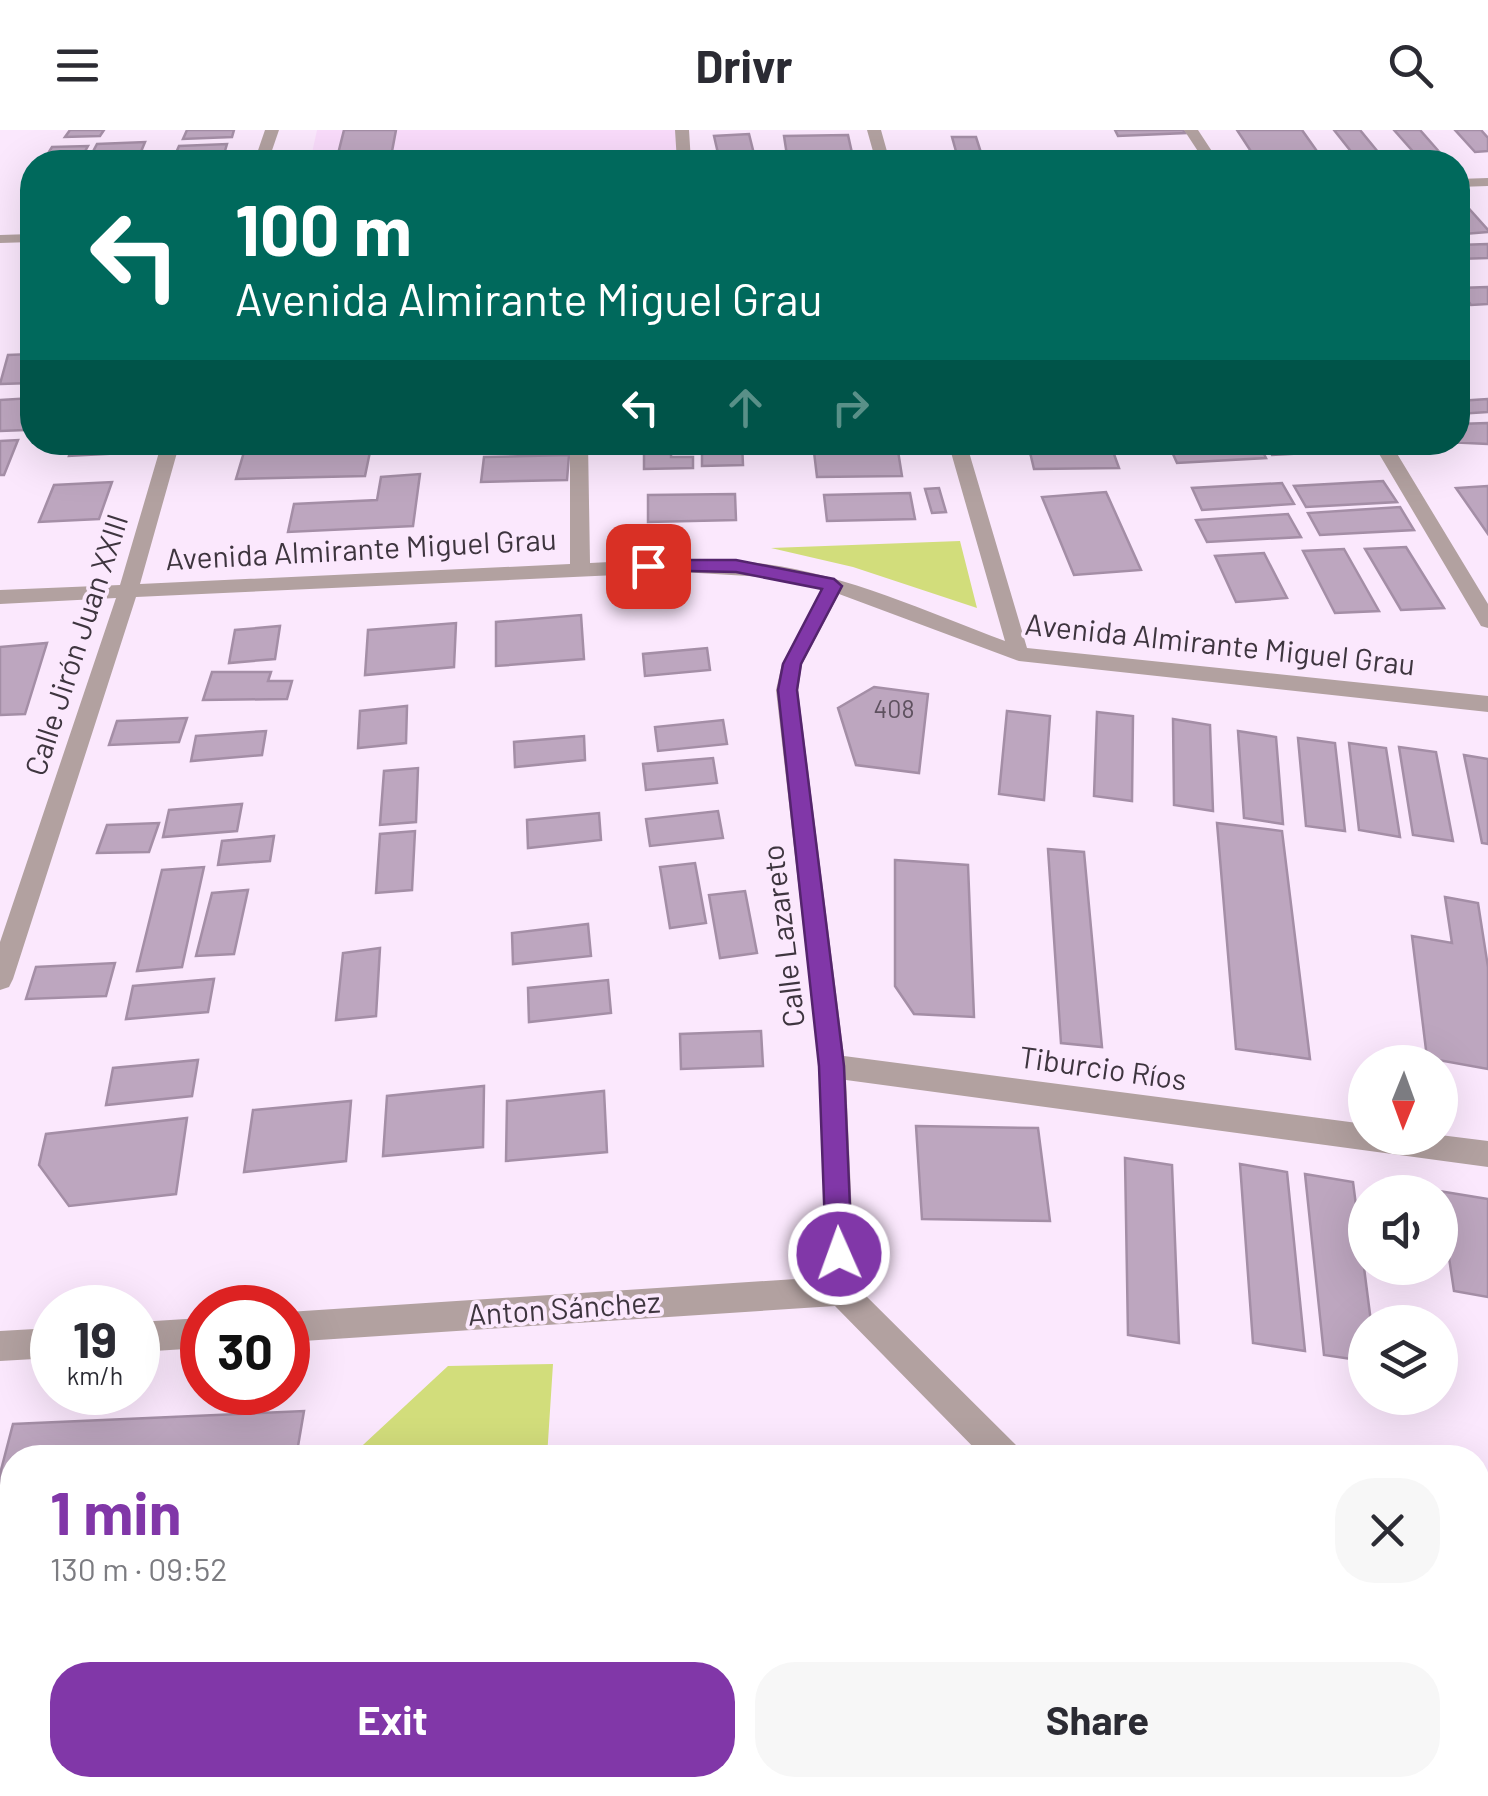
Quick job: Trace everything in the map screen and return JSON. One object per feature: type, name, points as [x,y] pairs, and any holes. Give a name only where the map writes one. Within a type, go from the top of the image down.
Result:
[{"type":"street","name":"Calle Jirón Juan XXIII","points":[[0,979],[128,591],[167,455]]},
{"type":"street","points":[[579,455],[580,569]]},
{"type":"street","points":[[961,455],[1020,654]]},
{"type":"street","points":[[1389,455],[1488,621]]},
{"type":"street","name":"Avenida Almirante Miguel Grau","points":[[0,597],[580,569],[736,566],[834,586],[1020,654],[1488,704]]},
{"type":"street","name":"Calle Lazareto","points":[[834,586],[792,664],[787,690],[832,1066],[841,1291]]},
{"type":"street","name":"Tiburcio Ríos","points":[[832,1066],[1348,1135]]},
{"type":"street","name":"Tiburcio Ríos","points":[[1458,1150],[1488,1154]]},
{"type":"street","points":[[841,1291],[994,1445]]},
{"type":"street","name":"Anton Sánchez","points":[[310,1327],[841,1291]]},
{"type":"street","points":[[0,1346],[30,1344]]},
{"type":"shaded area","points":[[317,130],[676,130],[679,150],[313,150]]},
{"type":"green space","points":[[960,541],[977,608],[853,567],[771,548]]},
{"type":"green space","points":[[553,1364],[548,1445],[363,1445],[448,1366]]},
{"type":"building","points":[[70,130],[104,130],[100,136],[65,137]]},
{"type":"building","points":[[187,130],[234,130],[232,137],[183,139]]},
{"type":"building","points":[[344,130],[396,130],[392,150],[339,150]]},
{"type":"building","points":[[1115,130],[1183,130],[1185,133],[1118,136]]},
{"type":"building","points":[[1237,130],[1302,130],[1316,150],[1250,150]]},
{"type":"building","points":[[1334,130],[1360,130],[1376,150],[1350,150]]},
{"type":"building","points":[[1394,130],[1420,130],[1438,150],[1412,150]]},
{"type":"building","points":[[1455,130],[1481,130],[1488,138],[1488,151],[1475,152]]},
{"type":"building","points":[[749,134],[753,150],[717,150],[714,136]]},
{"type":"building","points":[[848,135],[851,150],[786,150],[784,136]]},
{"type":"building","points":[[952,137],[976,137],[980,150],[956,150]]},
{"type":"building","points":[[145,142],[142,150],[94,150],[97,144]]},
{"type":"building","points":[[227,144],[225,150],[177,150],[179,146]]},
{"type":"building","points":[[88,146],[86,150],[50,150]]},
{"type":"building","points":[[1470,210],[1488,230],[1470,234]]},
{"type":"building","points":[[1488,244],[1488,258],[1470,259],[1470,245]]},
{"type":"building","points":[[1488,287],[1488,304],[1471,305],[1470,288]]},
{"type":"building","points":[[20,354],[20,383],[0,384],[8,355]]},
{"type":"building","points":[[20,399],[20,430],[0,431],[0,400]]},
{"type":"building","points":[[1488,399],[1488,412],[1470,413],[1470,400]]},
{"type":"building","points":[[1488,423],[1488,444],[1470,443],[1470,424]]},
{"type":"building","points":[[18,440],[4,475],[0,475],[0,441]]},
{"type":"building","points":[[243,455],[369,455],[365,476],[236,479]]},
{"type":"building","points":[[569,455],[567,480],[481,482],[484,457]]},
{"type":"building","points":[[644,455],[693,457],[693,468],[644,469]]},
{"type":"building","points":[[702,455],[743,455],[743,465],[702,466]]},
{"type":"building","points":[[814,455],[899,455],[902,476],[817,477]]},
{"type":"building","points":[[1031,455],[1114,455],[1119,468],[1034,469]]},
{"type":"building","points":[[1173,455],[1266,458],[1177,463]]},
{"type":"building","points":[[420,474],[413,526],[288,532],[294,504],[377,500],[381,477]]},
{"type":"building","points":[[1383,481],[1397,502],[1306,507],[1294,486]]},
{"type":"building","points":[[112,482],[99,519],[39,522],[54,485]]},
{"type":"building","points":[[1282,483],[1294,504],[1202,510],[1192,488]]},
{"type":"building","points":[[1488,486],[1488,534],[1456,488]]},
{"type":"building","points":[[939,488],[946,512],[932,513],[925,489]]},
{"type":"building","points":[[1106,492],[1141,570],[1074,575],[1042,497]]},
{"type":"building","points":[[910,493],[915,519],[827,521],[824,495]]},
{"type":"building","points":[[735,494],[736,520],[648,522],[648,495]]},
{"type":"building","points":[[1400,507],[1414,530],[1320,535],[1308,513]]},
{"type":"building","points":[[1288,514],[1301,537],[1207,542],[1196,520]]},
{"type":"building","points":[[1406,547],[1444,608],[1401,610],[1365,549]]},
{"type":"building","points":[[1344,549],[1379,611],[1335,613],[1303,551]]},
{"type":"building","points":[[1264,553],[1287,598],[1236,602],[1215,556]]},
{"type":"building","points":[[581,615],[584,659],[496,666],[496,622]]},
{"type":"building","points":[[456,623],[454,667],[365,675],[368,630]]},
{"type":"building","points":[[280,626],[275,659],[229,663],[235,630]]},
{"type":"building","points":[[47,643],[25,714],[0,715],[0,647]]},
{"type":"building","points":[[707,648],[710,670],[645,676],[643,654]]},
{"type":"building","points":[[212,672],[271,672],[268,681],[292,681],[287,699],[203,700]]},
{"type":"building","points":[[874,687],[928,694],[919,773],[856,765],[838,708]]},
{"type":"building","points":[[407,706],[406,743],[358,748],[360,711]]},
{"type":"building","points":[[1007,711],[1050,716],[1044,800],[999,794]]},
{"type":"building","points":[[1097,712],[1133,716],[1132,801],[1094,796]]},
{"type":"building","points":[[187,718],[179,742],[109,745],[117,721]]},
{"type":"building","points":[[1173,719],[1210,725],[1213,811],[1174,805]]},
{"type":"building","points":[[723,720],[727,744],[658,751],[655,727]]},
{"type":"building","points":[[266,731],[262,755],[191,761],[196,736]]},
{"type":"building","points":[[1238,731],[1276,737],[1283,824],[1244,818]]},
{"type":"building","points":[[584,736],[585,760],[515,767],[514,742]]},
{"type":"building","points":[[1298,738],[1335,743],[1345,831],[1306,826]]},
{"type":"building","points":[[1349,743],[1386,748],[1400,837],[1359,830]]},
{"type":"building","points":[[1399,747],[1436,752],[1453,841],[1413,835]]},
{"type":"building","points":[[1464,755],[1488,759],[1488,844],[1482,843]]},
{"type":"building","points":[[713,758],[717,783],[646,790],[643,764]]},
{"type":"building","points":[[418,768],[416,822],[380,825],[384,771]]},
{"type":"building","points":[[242,804],[237,831],[163,837],[169,810]]},
{"type":"building","points":[[718,811],[723,838],[650,846],[646,819]]},
{"type":"building","points":[[599,813],[601,840],[528,848],[527,820]]},
{"type":"building","points":[[159,823],[149,852],[97,853],[107,825]]},
{"type":"building","points":[[1217,823],[1282,831],[1310,1059],[1236,1049]]},
{"type":"building","points":[[415,831],[412,890],[376,893],[380,834]]},
{"type":"building","points":[[274,836],[270,861],[218,865],[222,841]]},
{"type":"building","points":[[1048,849],[1084,852],[1102,1047],[1061,1043]]},
{"type":"building","points":[[895,860],[968,865],[974,1017],[914,1014],[895,986]]},
{"type":"building","points":[[695,863],[706,923],[670,928],[660,867]]},
{"type":"building","points":[[204,867],[182,967],[137,971],[162,870]]},
{"type":"building","points":[[248,890],[234,954],[196,956],[212,893]]},
{"type":"building","points":[[745,891],[757,953],[720,958],[709,895]]},
{"type":"building","points":[[1445,897],[1478,903],[1488,967],[1488,1069],[1458,1064],[1458,1045],[1425,1045],[1412,936],[1452,943]]},
{"type":"building","points":[[588,924],[591,956],[513,964],[512,933]]},
{"type":"building","points":[[380,948],[376,1016],[336,1020],[343,953]]},
{"type":"building","points":[[115,963],[106,996],[26,999],[36,967]]},
{"type":"building","points":[[214,979],[208,1012],[126,1019],[133,986]]},
{"type":"building","points":[[608,980],[611,1013],[529,1022],[528,988]]},
{"type":"building","points":[[761,1031],[763,1066],[681,1069],[680,1034]]},
{"type":"building","points":[[198,1060],[192,1096],[106,1105],[113,1068]]},
{"type":"building","points":[[484,1086],[483,1147],[383,1156],[387,1096]]},
{"type":"building","points":[[604,1091],[607,1152],[506,1161],[507,1101]]},
{"type":"building","points":[[351,1101],[346,1161],[244,1172],[253,1110]]},
{"type":"building","points":[[187,1118],[176,1194],[69,1206],[39,1165],[46,1134]]},
{"type":"building","points":[[916,1126],[1038,1128],[1050,1221],[922,1219]]},
{"type":"building","points":[[1125,1158],[1172,1165],[1179,1343],[1128,1335]]},
{"type":"building","points":[[1240,1164],[1287,1172],[1305,1351],[1253,1343]]},
{"type":"building","points":[[1305,1174],[1348,1181],[1348,1285],[1366,1285],[1369,1305],[1348,1305],[1348,1359],[1324,1355]]},
{"type":"building","points":[[1458,1194],[1488,1199],[1488,1297],[1454,1291],[1453,1285],[1458,1285]]},
{"type":"building","points":[[303,1415],[298,1445],[8,1445],[13,1424]]},
{"type":"route","points":[[648,566],[736,566],[834,586],[792,664],[787,690],[832,1066],[839,1254]]}]
